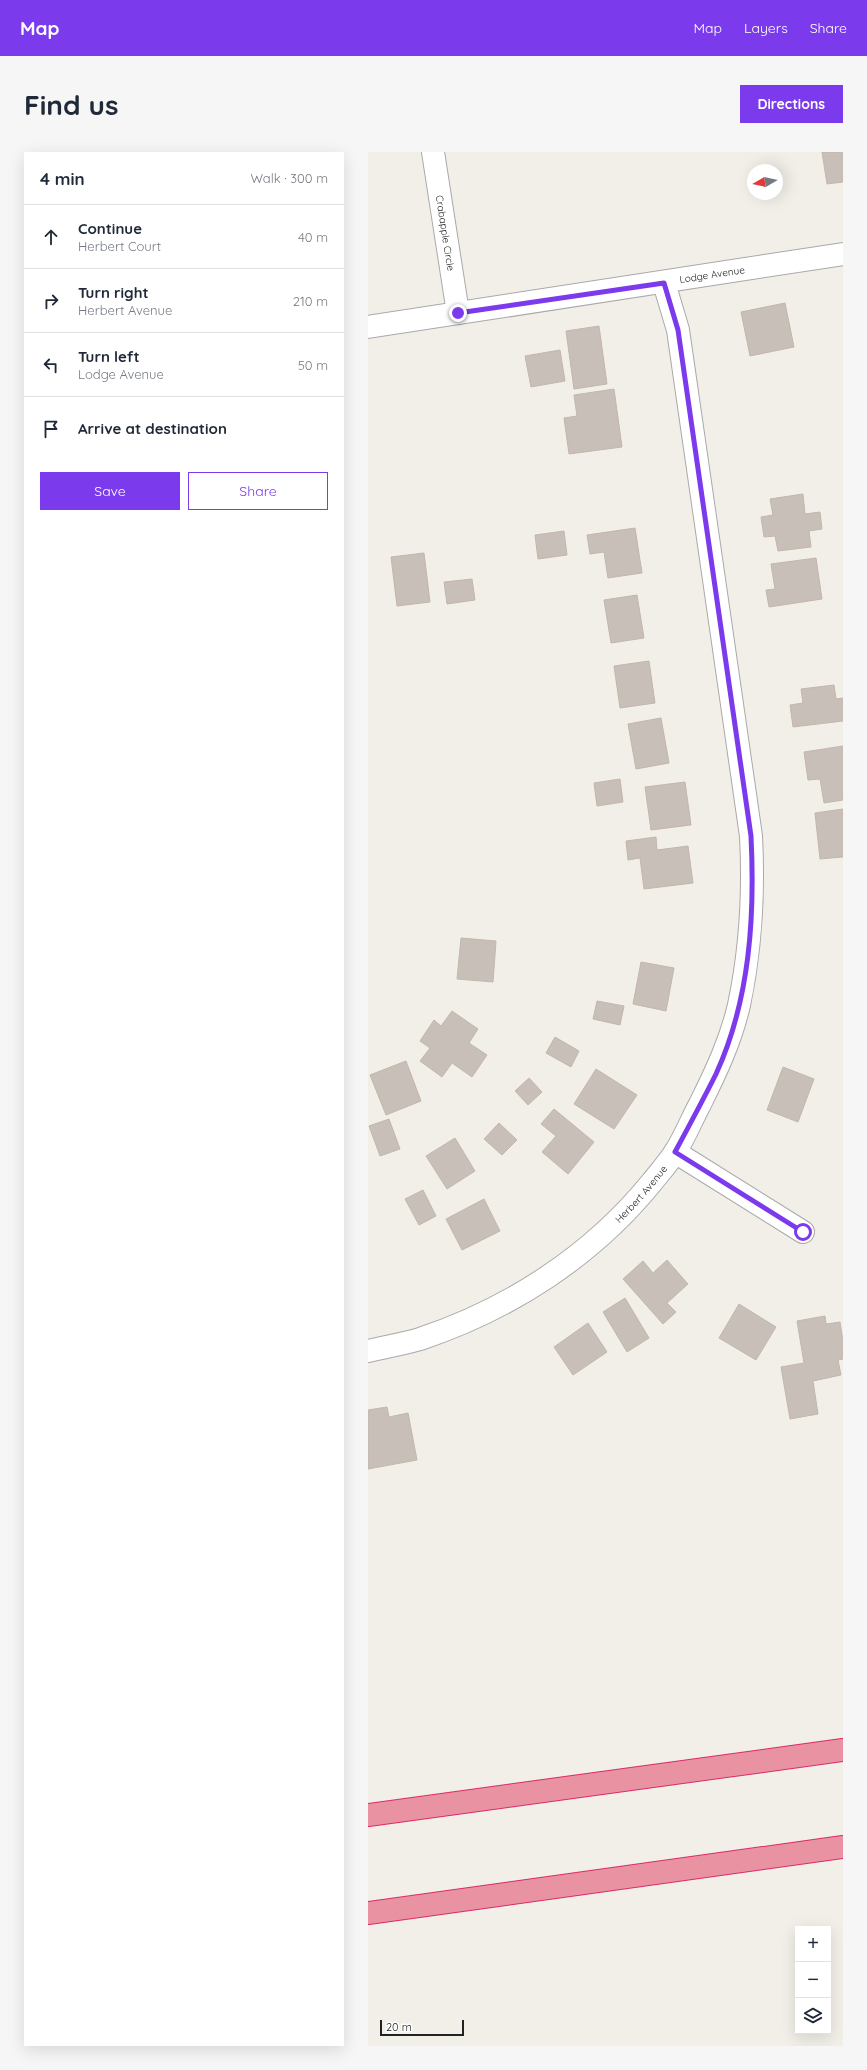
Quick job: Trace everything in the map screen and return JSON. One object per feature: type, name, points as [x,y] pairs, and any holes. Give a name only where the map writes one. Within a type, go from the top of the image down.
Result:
[{"type":"highway","points":[[757,1762],[843,1746]]},
{"type":"highway","points":[[368,1816],[843,1750]]},
{"type":"highway","points":[[368,1913],[843,1847]]},
{"type":"street","name":"Crabapple Circle","points":[[433,152],[458,313]]},
{"type":"street","name":"Lodge Avenue","points":[[368,327],[664,283],[843,254]]},
{"type":"street","name":"Herbert Avenue","points":[[368,1351],[420,1339],[483,1313],[523,1294],[564,1266],[600,1236],[635,1202],[675,1152],[716,1073],[734,1021],[746,967],[751,927],[753,883],[751,836],[679,338],[664,283]]},
{"type":"street","points":[[675,1152],[803,1232]]},
{"type":"building","points":[[822,152],[843,152],[843,182],[827,184]]},
{"type":"building","points":[[785,303],[794,347],[750,356],[741,312]]},
{"type":"building","points":[[599,326],[607,384],[574,389],[566,331]]},
{"type":"building","points":[[560,350],[565,381],[531,387],[525,356]]},
{"type":"building","points":[[614,389],[622,447],[569,454],[564,418],[577,416],[574,395]]},
{"type":"building","points":[[803,494],[805,514],[820,512],[822,529],[809,531],[811,547],[778,551],[775,536],[764,537],[761,517],[773,515],[770,499]]},
{"type":"building","points":[[635,528],[642,573],[608,578],[604,552],[590,554],[587,535]]},
{"type":"building","points":[[564,531],[567,555],[538,559],[535,535]]},
{"type":"building","points":[[424,553],[430,602],[397,606],[391,557]]},
{"type":"building","points":[[816,558],[822,599],[769,607],[766,590],[775,589],[771,564]]},
{"type":"building","points":[[472,579],[475,600],[447,604],[444,582]]},
{"type":"building","points":[[637,595],[644,638],[611,643],[604,600]]},
{"type":"building","points":[[649,661],[655,703],[620,708],[614,666]]},
{"type":"building","points":[[834,685],[836,699],[843,698],[843,721],[793,727],[790,705],[803,703],[801,689]]},
{"type":"building","points":[[661,718],[669,763],[636,769],[628,724]]},
{"type":"building","points":[[843,746],[843,800],[824,803],[820,779],[808,780],[804,752]]},
{"type":"building","points":[[620,779],[623,802],[597,806],[594,783]]},
{"type":"building","points":[[685,782],[691,825],[651,830],[645,787]]},
{"type":"building","points":[[843,809],[843,857],[820,859],[815,813]]},
{"type":"building","points":[[656,837],[657,850],[688,846],[693,883],[644,889],[640,858],[628,860],[626,841]]},
{"type":"building","points":[[461,938],[496,941],[493,982],[457,979]]},
{"type":"building","points":[[641,962],[674,968],[666,1011],[633,1004]]},
{"type":"building","points":[[597,1001],[624,1006],[620,1025],[593,1019]]},
{"type":"building","points":[[452,1011],[478,1029],[469,1043],[487,1055],[472,1077],[452,1063],[442,1077],[420,1061],[430,1048],[420,1041],[434,1020],[441,1026]]},
{"type":"building","points":[[555,1037],[579,1051],[571,1067],[546,1053]]},
{"type":"building","points":[[406,1061],[421,1101],[386,1115],[370,1075]]},
{"type":"building","points":[[783,1067],[814,1079],[798,1122],[767,1110]]},
{"type":"building","points":[[596,1069],[637,1095],[614,1129],[574,1104]]},
{"type":"building","points":[[529,1078],[542,1092],[528,1105],[515,1091]]},
{"type":"building","points":[[554,1109],[594,1142],[568,1174],[542,1152],[556,1136],[541,1124]]},
{"type":"building","points":[[389,1119],[400,1149],[380,1156],[369,1126]]},
{"type":"building","points":[[499,1123],[517,1140],[502,1155],[484,1139]]},
{"type":"building","points":[[455,1138],[475,1171],[447,1189],[426,1156]]},
{"type":"building","points":[[423,1190],[436,1216],[419,1225],[405,1199]]},
{"type":"building","points":[[484,1199],[500,1231],[462,1250],[446,1219]]},
{"type":"building","points":[[667,1260],[688,1284],[667,1303],[676,1312],[663,1324],[623,1279],[643,1261],[653,1273]]},
{"type":"building","points":[[625,1298],[649,1338],[627,1352],[603,1312]]},
{"type":"building","points":[[739,1304],[776,1327],[756,1360],[719,1338]]},
{"type":"building","points":[[825,1316],[826,1324],[840,1322],[843,1341],[843,1359],[838,1360],[841,1375],[813,1381],[818,1414],[790,1419],[781,1367],[804,1363],[797,1321]]},
{"type":"building","points":[[588,1323],[607,1352],[573,1375],[554,1347]]},
{"type":"building","points":[[387,1407],[389,1417],[408,1413],[417,1460],[368,1469],[368,1410]]},
{"type":"route","points":[[458,313],[664,283],[678,330],[751,836],[753,883],[751,927],[746,967],[738,1006],[728,1043],[716,1073],[675,1152],[764,1206],[803,1232]]}]
